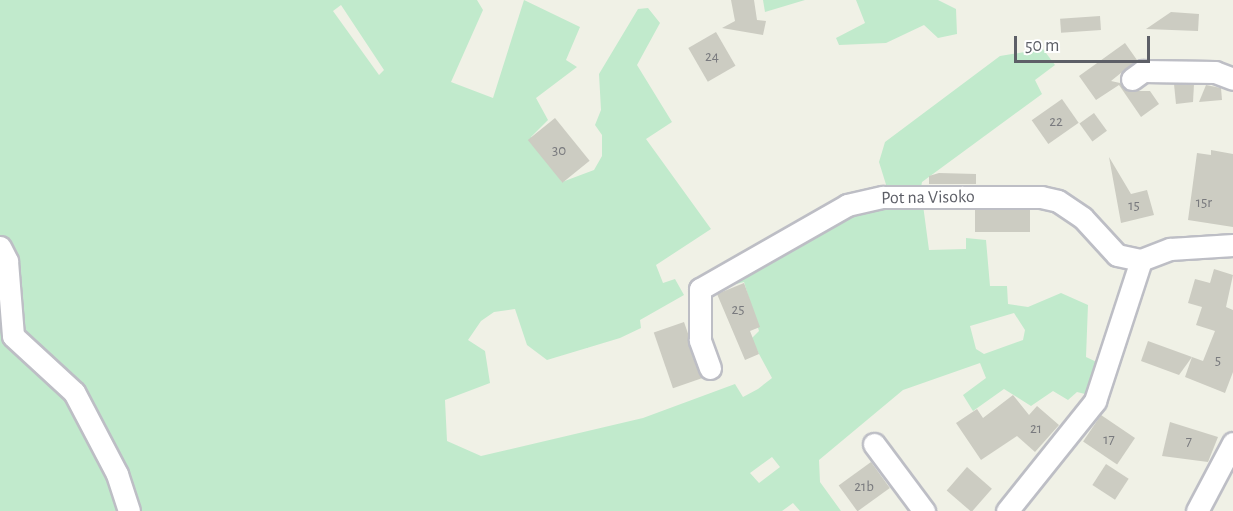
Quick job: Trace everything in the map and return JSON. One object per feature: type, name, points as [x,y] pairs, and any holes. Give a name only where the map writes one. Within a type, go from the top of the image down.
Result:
[{"type":"street","points":[[1132,79],[1143,71],[1215,72],[1233,79]]},
{"type":"street","name":"Pot na Visoko","points":[[710,368],[700,339],[700,289],[847,205],[883,197],[1041,197],[1058,201],[1083,218],[1117,255],[1141,260]]},
{"type":"street","points":[[1007,511],[1095,401],[1141,260],[1170,249],[1233,246]]},
{"type":"street","points":[[0,247],[7,261],[13,336],[26,353],[64,379],[86,413],[129,511]]},
{"type":"street","points":[[1197,511],[1233,443]]},
{"type":"street","points":[[873,444],[924,511]]},
{"type":"green space","points":[[0,0],[477,0],[483,10],[451,82],[493,98],[524,0],[580,27],[566,60],[577,67],[536,98],[548,120],[531,137],[562,182],[594,170],[602,156],[602,135],[595,125],[601,110],[599,74],[638,9],[648,8],[660,23],[637,65],[672,122],[646,139],[711,229],[656,265],[663,283],[675,279],[684,295],[640,320],[641,328],[620,338],[547,360],[527,345],[515,309],[494,312],[481,321],[468,340],[485,351],[490,383],[445,400],[447,441],[481,456],[643,418],[735,384],[743,397],[758,389],[772,378],[751,339],[759,331],[744,282],[736,284],[732,276],[858,207],[923,205],[929,250],[966,249],[966,238],[986,240],[990,286],[1007,286],[1008,304],[1028,307],[1061,293],[1088,305],[1086,357],[1103,365],[1089,395],[1077,392],[1068,400],[1053,391],[1031,406],[1004,389],[973,411],[963,395],[986,378],[980,363],[903,390],[819,460],[820,482],[841,511],[800,511],[793,503],[782,511],[0,511]],"holes":[[[341,5],[384,70],[379,75],[333,11]],[[1014,313],[1025,330],[1023,340],[984,354],[976,349],[970,326]],[[772,457],[780,467],[759,483],[750,473]]]},
{"type":"green space","points":[[763,0],[805,0],[765,12]]},
{"type":"green space","points":[[856,0],[938,0],[956,9],[957,34],[938,38],[924,25],[886,43],[839,45],[836,38],[865,23]]},
{"type":"green space","points":[[1043,49],[1055,65],[1035,80],[1042,94],[922,182],[920,193],[888,191],[879,162],[885,142],[1000,56]]},
{"type":"building","points":[[731,0],[754,0],[757,20],[766,21],[763,35],[722,28],[735,21]]},
{"type":"building","points":[[1171,12],[1199,14],[1198,31],[1146,29]]},
{"type":"building","points":[[1100,16],[1101,30],[1061,33],[1060,19]]},
{"type":"building","points":[[716,32],[736,66],[708,82],[688,48]]},
{"type":"building","points":[[1125,43],[1137,60],[1111,81],[1120,83],[1127,91],[1150,91],[1159,104],[1141,117],[1119,85],[1096,100],[1079,76]]},
{"type":"building","points":[[1174,84],[1194,84],[1193,102],[1176,104]]},
{"type":"building","points":[[1206,85],[1221,88],[1222,100],[1199,102]]},
{"type":"building","points":[[1062,99],[1079,123],[1048,144],[1032,120]]},
{"type":"building","points":[[1094,113],[1107,131],[1092,141],[1079,124]]},
{"type":"building","points":[[555,118],[590,161],[562,183],[528,140]]},
{"type":"building","points":[[1211,150],[1233,154],[1233,227],[1188,220],[1197,153],[1211,155]]},
{"type":"building","points":[[1109,157],[1131,194],[1147,190],[1154,215],[1121,223]]},
{"type":"building","points":[[939,173],[976,174],[976,184],[929,184],[929,176]]},
{"type":"building","points":[[975,210],[1030,210],[1030,232],[975,232]]},
{"type":"building","points":[[1214,269],[1233,275],[1226,307],[1233,310],[1233,372],[1225,393],[1185,377],[1192,357],[1203,361],[1215,331],[1196,325],[1202,307],[1188,303],[1195,279],[1210,283]]},
{"type":"building","points":[[744,283],[760,327],[750,331],[759,354],[745,360],[717,294]]},
{"type":"building","points":[[684,322],[703,378],[673,388],[654,332]]},
{"type":"building","points":[[1148,341],[1192,357],[1179,375],[1141,361]]},
{"type":"building","points":[[1013,395],[1029,415],[1037,406],[1059,425],[1035,452],[1017,436],[981,460],[956,423],[977,409],[983,418]]},
{"type":"building","points":[[1101,415],[1135,438],[1117,464],[1083,442]]},
{"type":"building","points":[[1170,422],[1218,437],[1208,462],[1162,456]]},
{"type":"building","points":[[871,462],[890,488],[857,511],[839,486]]},
{"type":"building","points":[[1106,464],[1129,479],[1115,500],[1092,485]]},
{"type":"building","points":[[967,467],[992,489],[972,511],[947,490]]}]
